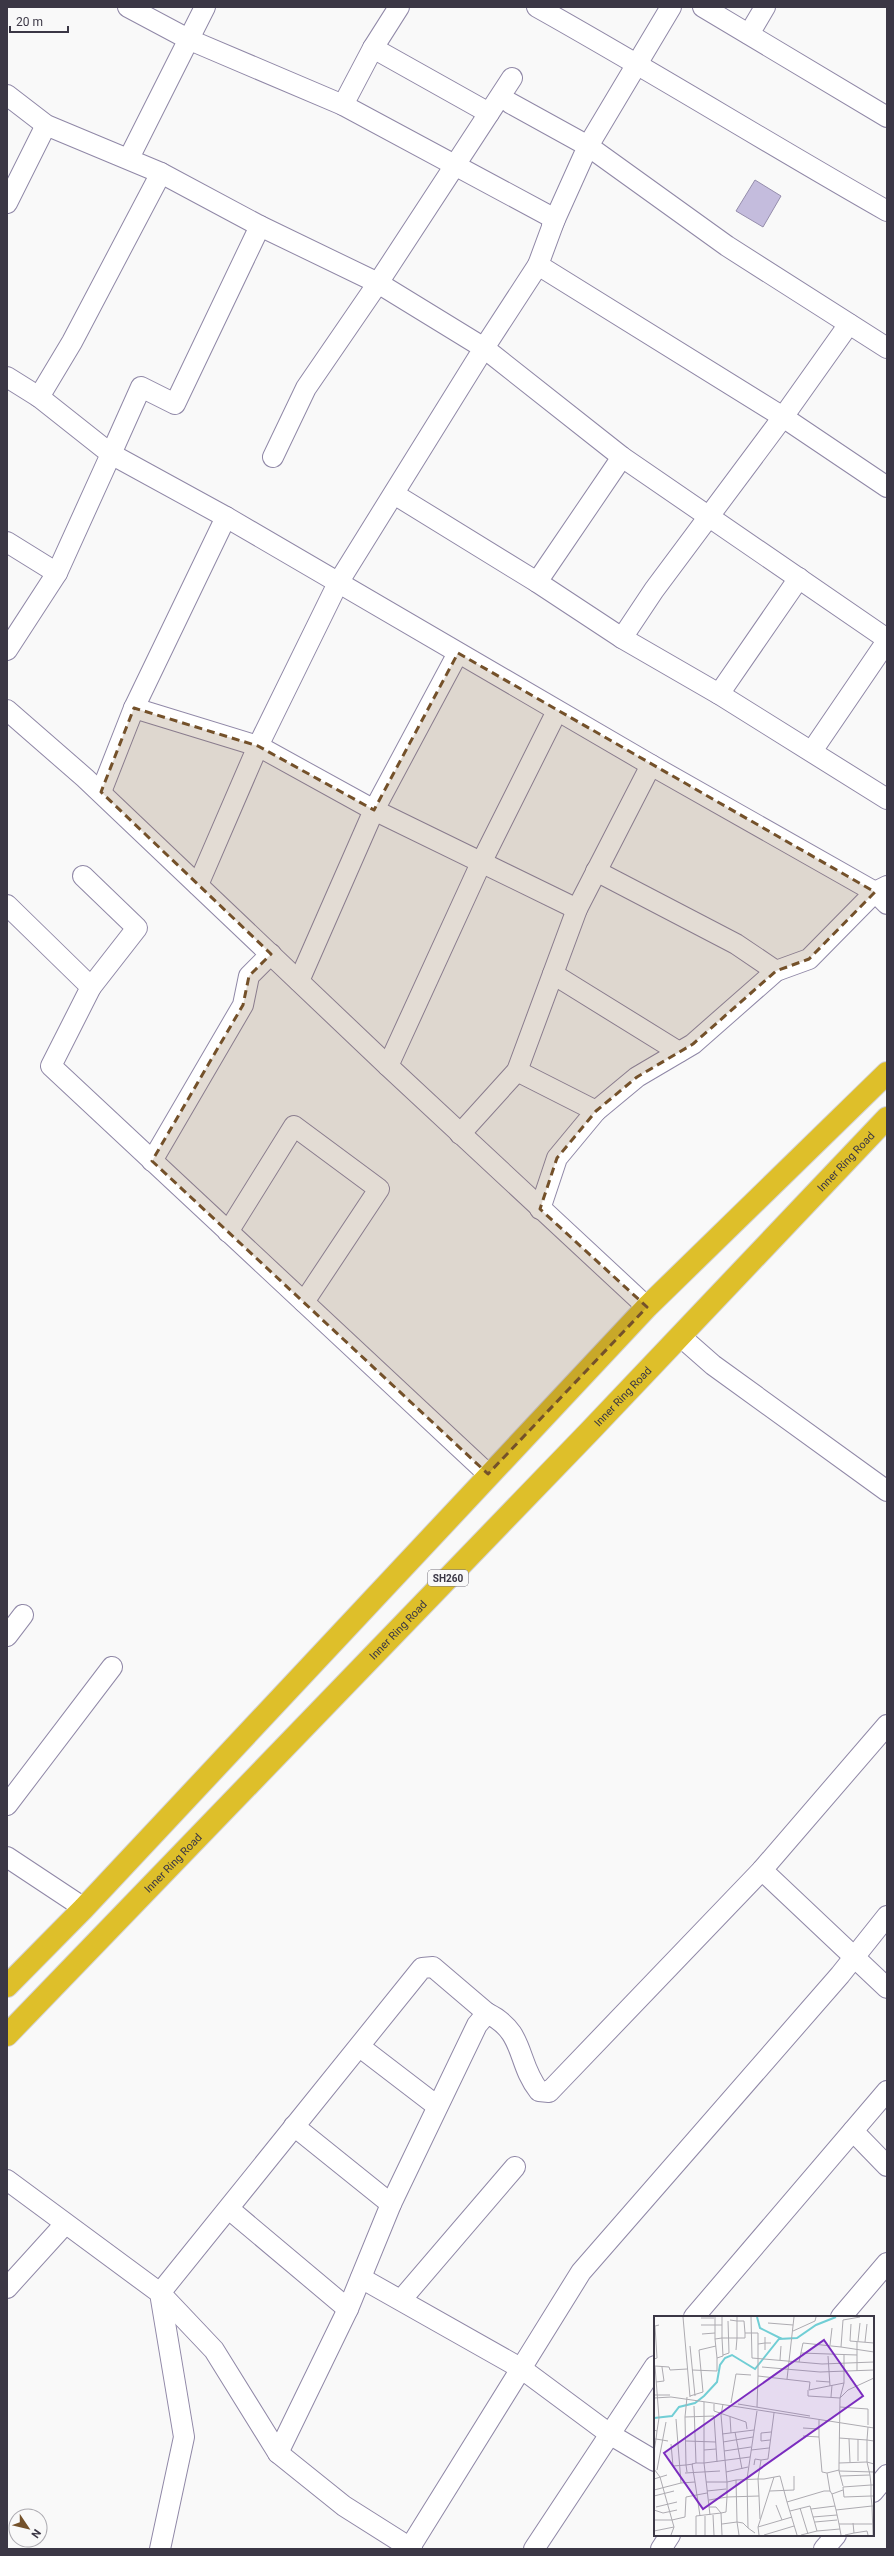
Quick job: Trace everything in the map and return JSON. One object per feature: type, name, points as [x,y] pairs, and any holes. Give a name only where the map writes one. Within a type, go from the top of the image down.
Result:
[{"type":"highway","points":[[7,1986],[84,1908],[488,1474],[647,1307],[887,1073]]},
{"type":"highway","name":"Inner Ring Road","points":[[7,2035],[680,1336],[887,1118]]},
{"type":"street","points":[[128,7],[190,40],[343,105],[555,218],[538,265],[484,348],[338,583],[258,746],[198,885]]},
{"type":"street","points":[[129,158],[206,7]]},
{"type":"street","points":[[343,105],[373,48],[399,7]]},
{"type":"street","points":[[537,7],[638,64],[774,147],[887,211]]},
{"type":"street","points":[[552,226],[588,146],[671,7]]},
{"type":"street","points":[[703,7],[887,117]]},
{"type":"street","points":[[749,34],[765,7]]},
{"type":"street","points":[[373,48],[489,113]]},
{"type":"street","points":[[273,457],[306,388],[378,283],[512,78]]},
{"type":"street","points":[[7,95],[46,125],[129,158],[161,173],[260,226],[378,283],[484,348],[622,457],[800,578],[887,640],[812,751]]},
{"type":"street","points":[[510,103],[588,146],[727,246],[887,348]]},
{"type":"street","points":[[7,203],[46,125]]},
{"type":"street","points":[[39,398],[72,342],[161,173]]},
{"type":"street","points":[[7,650],[57,572],[141,388],[175,404],[260,226]]},
{"type":"street","points":[[538,265],[783,418],[887,487]]},
{"type":"street","points":[[622,638],[654,590],[783,418],[849,324]]},
{"type":"street","points":[[7,377],[39,398],[111,454],[226,516],[651,765],[883,894],[809,959],[776,971],[693,1044],[637,1077],[596,1110],[557,1158],[540,1209]]},
{"type":"street","points":[[538,582],[622,457]]},
{"type":"street","points":[[394,494],[538,582],[622,638],[719,694],[887,799]]},
{"type":"street","points":[[101,792],[134,708],[226,516]]},
{"type":"street","points":[[7,542],[57,572]]},
{"type":"street","points":[[719,694],[800,578]]},
{"type":"street","points":[[299,981],[374,810],[458,653]]},
{"type":"street","points":[[134,708],[258,746],[374,810],[577,909]]},
{"type":"street","points":[[7,710],[101,792],[460,1134],[647,1307]]},
{"type":"street","points":[[388,1066],[481,863],[557,710]]},
{"type":"street","points":[[460,1134],[517,1071],[577,909],[651,765]]},
{"type":"street","points":[[596,871],[736,944],[776,971]]},
{"type":"street","points":[[83,876],[137,928],[91,987],[50,1066],[488,1474]]},
{"type":"street","points":[[7,905],[91,987]]},
{"type":"street","points":[[152,1161],[243,1005],[249,976],[270,954]]},
{"type":"street","points":[[553,974],[679,1052]]},
{"type":"street","points":[[517,1071],[596,1110]]},
{"type":"street","points":[[228,1232],[294,1126],[379,1189],[304,1302]]},
{"type":"street","points":[[680,1336],[713,1365],[887,1491]]},
{"type":"street","points":[[7,1636],[23,1615]]},
{"type":"street","points":[[7,1806],[112,1667]]},
{"type":"street","points":[[160,2549],[184,2437],[160,2293],[229,2209],[294,2126],[360,2047],[422,1968],[433,1967],[487,2013],[503,2021],[512,2031],[533,2082],[539,2091],[549,2092],[762,1870],[887,1725]]},
{"type":"street","points":[[7,1857],[84,1908]]},
{"type":"street","points":[[762,1870],[887,1988]]},
{"type":"street","points":[[7,2180],[160,2293],[214,2350],[278,2453],[344,2506],[410,2549],[581,2272],[840,1975],[887,1916]]},
{"type":"street","points":[[278,2453],[348,2310],[391,2204],[437,2106],[477,2025],[487,2013]]},
{"type":"street","points":[[360,2047],[437,2106]]},
{"type":"street","points":[[695,2316],[887,2091]]},
{"type":"street","points":[[294,2126],[391,2204]]},
{"type":"street","points":[[853,2131],[887,2166]]},
{"type":"street","points":[[401,2300],[515,2167]]},
{"type":"street","points":[[229,2209],[348,2310]]},
{"type":"street","points":[[7,2288],[65,2224]]},
{"type":"street","points":[[842,2316],[887,2263]]},
{"type":"street","points":[[361,2278],[522,2369],[611,2435],[654,2460]]},
{"type":"street","points":[[534,2549],[611,2435],[654,2368]]},
{"type":"street","points":[[661,2549],[669,2536]]},
{"type":"street","points":[[824,2549],[835,2536]]},
{"type":"highlighted area","points":[[458,653],[875,892],[809,959],[776,971],[693,1044],[637,1077],[596,1111],[557,1158],[540,1209],[647,1307],[488,1474],[152,1161],[243,1005],[249,976],[271,954],[101,792],[134,708],[258,746],[374,810]]},
{"type":"building","points":[[755,180],[781,196],[763,227],[736,211]]}]
